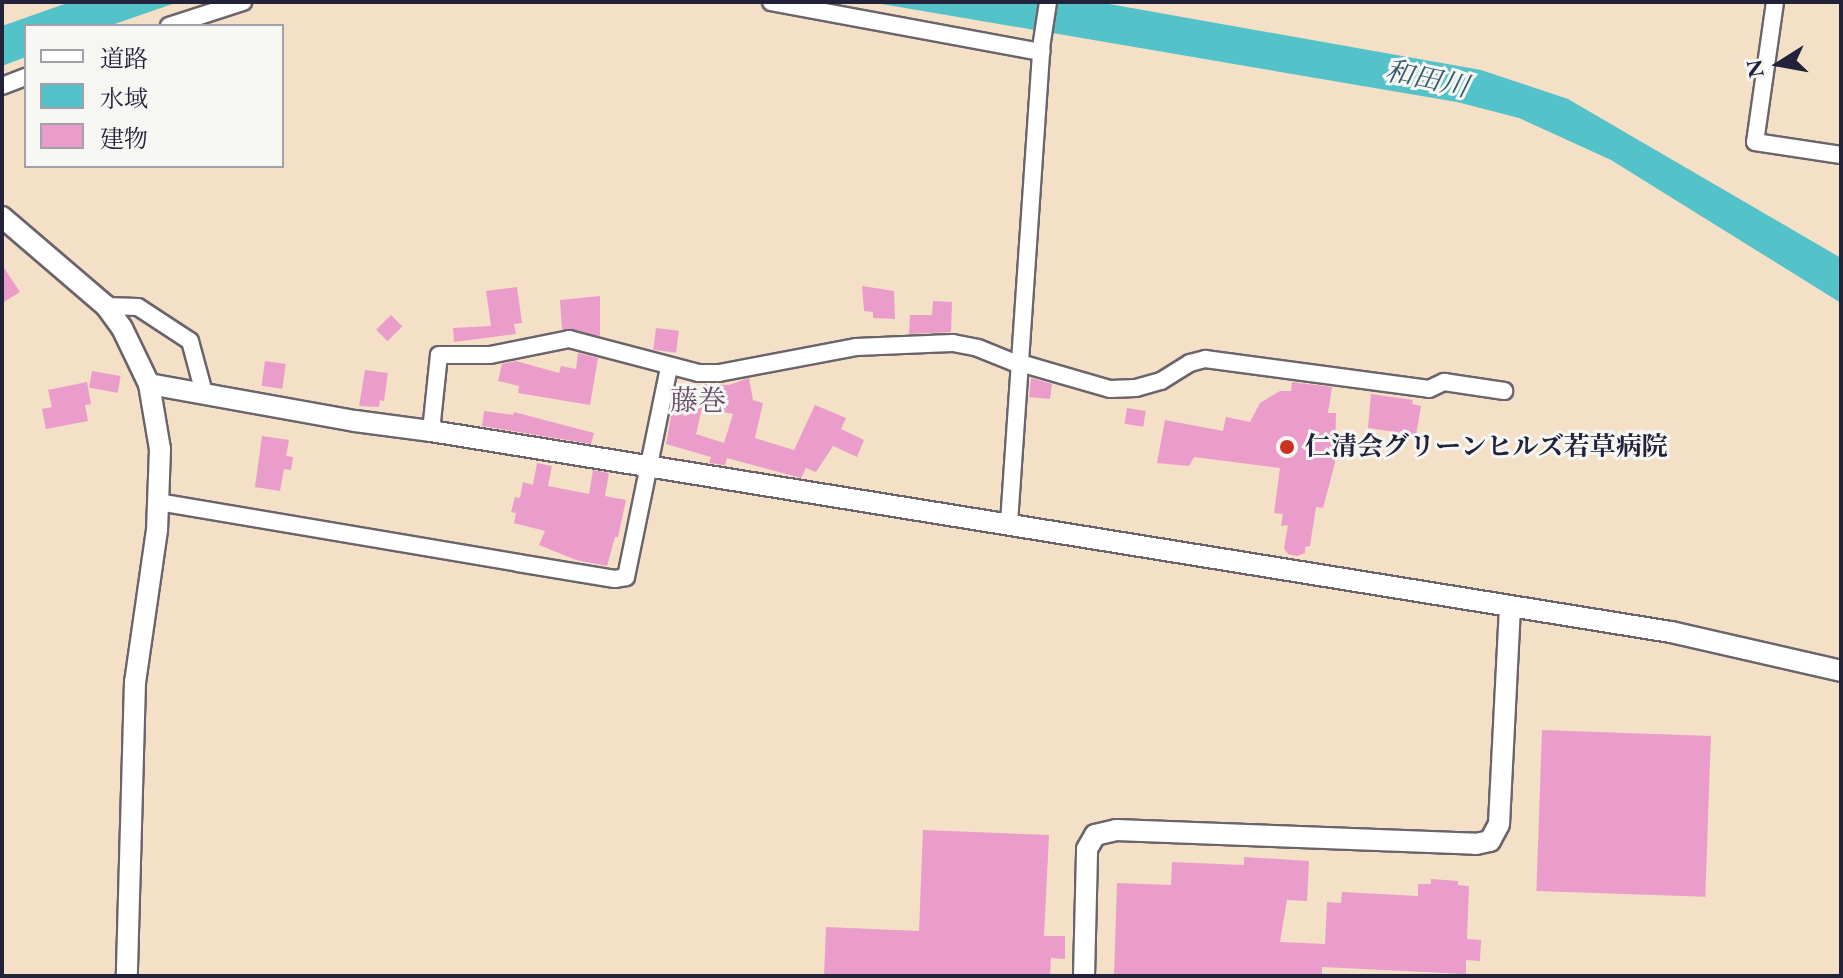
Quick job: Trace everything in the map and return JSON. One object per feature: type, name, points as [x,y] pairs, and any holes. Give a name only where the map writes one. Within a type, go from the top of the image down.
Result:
[{"type":"street","points":[[175,24],[243,2]]},
{"type":"street","points":[[771,2],[1041,50]]},
{"type":"street","points":[[1009,523],[1041,50],[1048,2]]},
{"type":"street","points":[[1775,2],[1755,142],[1841,155]]},
{"type":"street","points":[[2,86],[24,78]]},
{"type":"street","points":[[2,217],[106,306],[122,328],[149,384],[160,449],[157,530],[135,682],[127,976]]},
{"type":"street","points":[[106,306],[138,307],[190,341],[204,393]]},
{"type":"street","points":[[431,431],[439,355],[490,355],[569,339],[608,347],[669,368],[719,373],[856,347],[953,343],[1110,389],[1136,388],[1161,381],[1190,363],[1205,359],[1429,389],[1444,382],[1504,391]]},
{"type":"street","points":[[164,503],[615,579],[626,577],[631,565],[669,368]]},
{"type":"street","points":[[149,384],[355,421],[1009,523],[1727,643],[1841,671]]},
{"type":"street","points":[[1084,976],[1087,849],[1095,835],[1116,830],[1476,844],[1490,841],[1499,824],[1510,608]]},
{"type":"water","points":[[70,2],[178,2],[115,24],[24,24],[24,58],[2,66],[2,26]]},
{"type":"water","name":"和田川","points":[[870,2],[1098,2],[1481,70],[1568,99],[1841,258],[1841,303],[1611,160],[1519,118],[1457,102]]},
{"type":"building","points":[[2,265],[20,292],[2,303]]},
{"type":"building","points":[[862,286],[894,291],[895,319],[873,318],[873,312],[864,311]]},
{"type":"building","points":[[517,287],[522,323],[514,324],[516,334],[454,342],[453,328],[491,326],[486,291]]},
{"type":"building","points":[[600,296],[600,336],[562,329],[560,300]]},
{"type":"building","points":[[933,301],[952,302],[951,332],[909,334],[910,315],[932,315]]},
{"type":"building","points":[[391,315],[402,326],[387,341],[376,330]]},
{"type":"building","points":[[656,328],[679,331],[676,353],[653,350]]},
{"type":"building","points":[[578,353],[598,358],[590,405],[518,393],[519,386],[498,381],[502,364],[516,361],[559,373],[561,366],[576,369]]},
{"type":"building","points":[[265,361],[286,364],[282,389],[262,386]]},
{"type":"building","points":[[365,370],[388,373],[384,401],[380,400],[379,407],[359,406]]},
{"type":"building","points":[[92,371],[121,376],[118,393],[89,388]]},
{"type":"building","points":[[749,378],[753,400],[763,403],[755,438],[794,450],[815,405],[846,418],[841,429],[864,440],[857,457],[833,446],[816,472],[806,468],[801,478],[727,458],[725,465],[709,463],[711,457],[666,444],[674,400],[698,405],[702,384],[729,385]],"holes":[[[702,408],[733,414],[724,443],[696,434]]]},
{"type":"building","points":[[1031,378],[1052,384],[1050,399],[1029,397]]},
{"type":"building","points":[[87,382],[91,404],[85,405],[88,421],[46,429],[42,409],[52,407],[48,390]]},
{"type":"building","points":[[1292,382],[1332,387],[1328,413],[1336,413],[1335,463],[1323,508],[1316,507],[1310,546],[1305,547],[1305,553],[1297,556],[1288,554],[1284,548],[1288,525],[1281,526],[1283,514],[1274,513],[1280,468],[1194,457],[1189,466],[1157,463],[1165,420],[1223,431],[1226,417],[1250,422],[1260,403],[1280,391],[1291,391]]},
{"type":"building","points":[[1371,394],[1413,400],[1412,404],[1421,406],[1416,435],[1368,428]]},
{"type":"building","points":[[1127,408],[1146,411],[1143,427],[1124,424]]},
{"type":"building","points":[[484,411],[513,415],[514,412],[594,433],[591,444],[482,426]]},
{"type":"building","points":[[262,436],[289,440],[286,456],[293,457],[291,470],[284,469],[280,491],[255,487]]},
{"type":"building","points":[[537,463],[552,466],[548,486],[589,494],[593,470],[609,473],[605,496],[626,500],[618,537],[615,537],[607,566],[576,560],[539,545],[545,531],[514,523],[516,513],[511,512],[515,497],[520,498],[523,482],[533,485]]},
{"type":"building","points":[[1542,730],[1711,736],[1705,897],[1536,891]]},
{"type":"building","points":[[923,830],[1049,835],[1044,936],[1065,936],[1065,959],[1051,958],[1050,976],[824,976],[826,927],[919,931]]},
{"type":"building","points":[[1244,857],[1309,861],[1307,901],[1287,900],[1280,942],[1325,944],[1327,902],[1341,903],[1342,892],[1418,896],[1418,884],[1431,884],[1431,879],[1458,881],[1458,885],[1469,886],[1467,939],[1481,940],[1480,961],[1466,960],[1466,974],[1322,967],[1322,976],[1114,976],[1117,883],[1171,885],[1172,862],[1244,865]]},
{"type":"place","name":"仁清会グリーンヒルズ若草病院","points":[[1287,447]]},
{"type":"district","name":"藤巻","points":[[698,400]]}]
